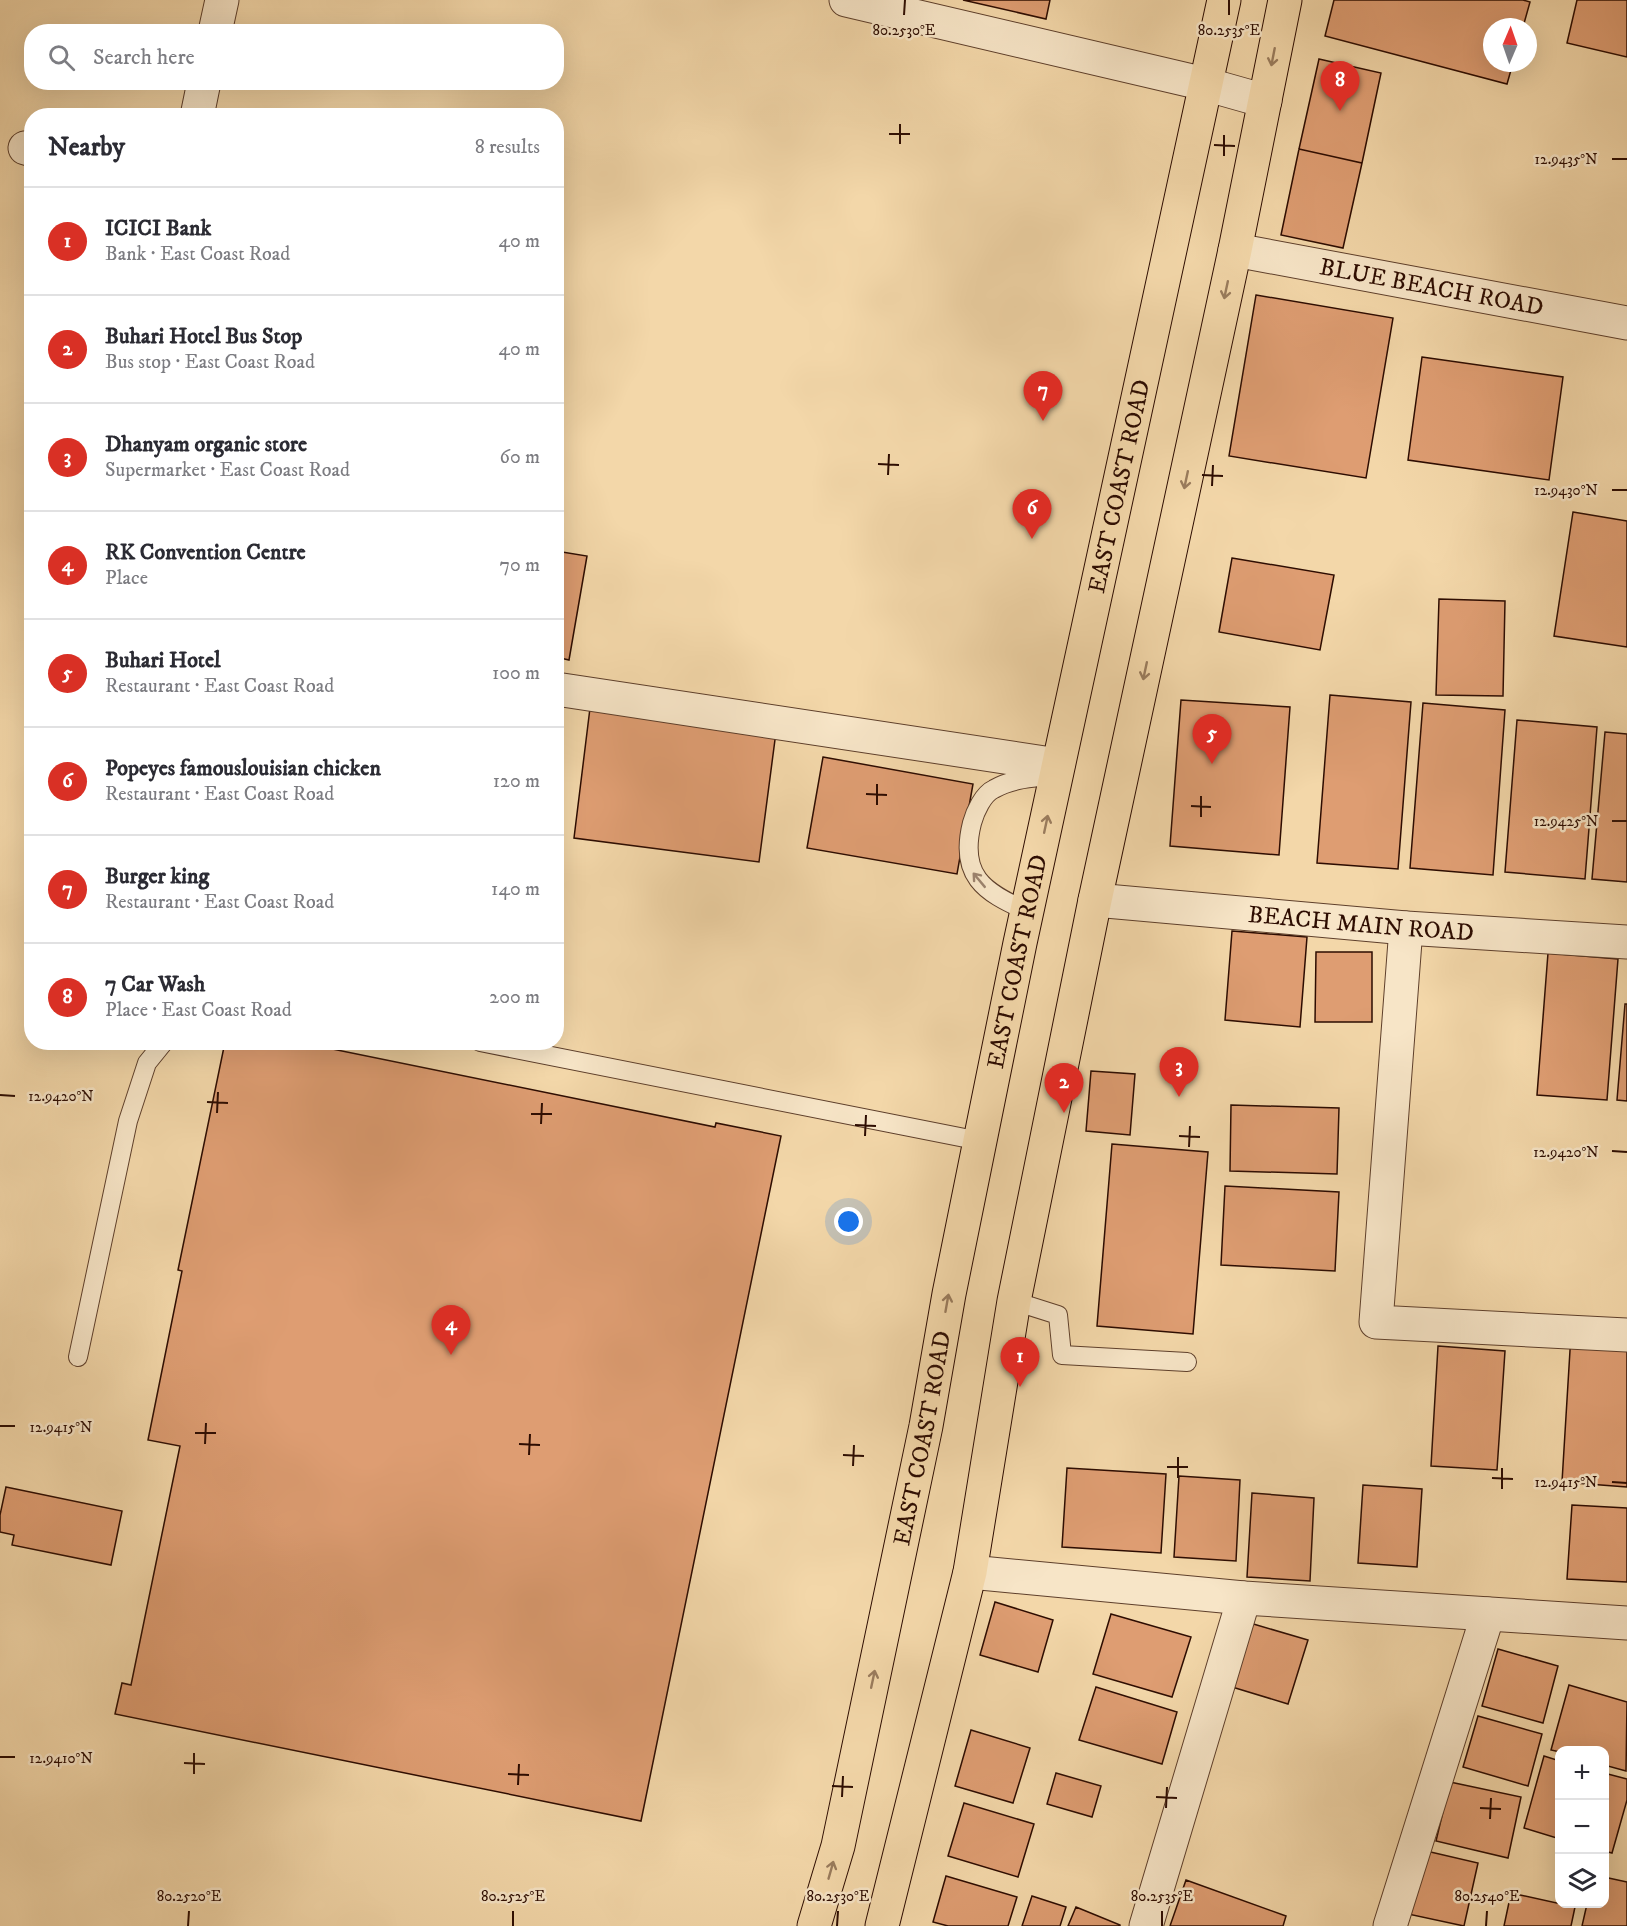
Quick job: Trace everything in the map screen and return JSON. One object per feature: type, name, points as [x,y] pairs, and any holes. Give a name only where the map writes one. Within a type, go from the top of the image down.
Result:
[{"type":"main road","name":"EAST COAST ROAD","points":[[814,1926],[838,1846],[926,1426],[949,1294],[1027,911],[1113,524],[1224,0]]},
{"type":"main road","points":[[882,1926],[970,1572],[1014,1301],[1095,900],[1235,250],[1285,0]]},
{"type":"street","points":[[217,24],[222,0]]},
{"type":"street","points":[[846,0],[1205,84],[1264,101]]},
{"type":"street","points":[[199,108],[202,90]]},
{"type":"street","name":"BLUE BEACH ROAD","points":[[1235,250],[1627,323]]},
{"type":"street","points":[[564,690],[1057,770]]},
{"type":"street","name":"BEACH MAIN ROAD","points":[[1095,900],[1406,928],[1627,942]]},
{"type":"street","points":[[1406,928],[1376,1322],[1627,1335]]},
{"type":"street","points":[[970,1572],[1244,1598],[1627,1623]]},
{"type":"street","points":[[1146,1926],[1244,1598]]},
{"type":"street","points":[[1390,1926],[1488,1614]]},
{"type":"lane","points":[[1027,911],[1006,902],[985,887],[970,869],[968,838],[975,812],[991,790],[1019,779],[1057,770]]},
{"type":"lane","points":[[78,1357],[128,1121],[147,1063],[158,1050]]},
{"type":"lane","points":[[520,1050],[980,1141]]},
{"type":"lane","points":[[1014,1301],[1058,1315],[1062,1354],[1187,1362]]},
{"type":"building","points":[[963,0],[1050,0],[1046,19]]},
{"type":"building","points":[[1334,0],[1523,0],[1530,2],[1526,18],[1483,18],[1483,72],[1510,72],[1507,84],[1325,36]]},
{"type":"building","points":[[1577,0],[1627,0],[1627,57],[1567,43]]},
{"type":"building","points":[[1319,59],[1381,73],[1362,163],[1299,149]]},
{"type":"building","points":[[1299,149],[1362,163],[1343,248],[1281,235]]},
{"type":"building","points":[[1256,295],[1393,318],[1366,478],[1229,456]]},
{"type":"building","points":[[1422,357],[1563,377],[1549,480],[1408,460]]},
{"type":"building","points":[[1573,512],[1627,521],[1627,647],[1554,636]]},
{"type":"building","points":[[564,552],[587,556],[569,660],[564,659]]},
{"type":"building","points":[[1232,558],[1334,575],[1320,650],[1219,632]]},
{"type":"building","points":[[1439,599],[1505,601],[1503,696],[1436,695]]},
{"type":"building","points":[[1330,695],[1411,702],[1398,869],[1317,863]]},
{"type":"building","points":[[1181,700],[1290,707],[1279,855],[1170,846]]},
{"type":"building","points":[[1423,703],[1505,710],[1493,875],[1410,868]]},
{"type":"building","points":[[590,708],[776,732],[759,862],[574,838]]},
{"type":"building","points":[[1517,720],[1597,727],[1585,879],[1505,872]]},
{"type":"building","points":[[1605,732],[1627,734],[1627,882],[1592,879]]},
{"type":"building","points":[[823,757],[973,784],[957,874],[807,848]]},
{"type":"building","points":[[1232,931],[1307,937],[1300,1027],[1225,1020]]},
{"type":"building","points":[[1316,952],[1372,952],[1372,1022],[1315,1022]]},
{"type":"building","points":[[1548,953],[1618,959],[1607,1100],[1537,1095]]},
{"type":"building","points":[[1625,1004],[1627,1004],[1627,1101],[1617,1100]]},
{"type":"building","points":[[223,1050],[337,1050],[715,1127],[716,1123],[781,1136],[641,1821],[115,1714],[122,1683],[131,1685],[180,1446],[148,1440],[182,1271],[178,1270]]},
{"type":"building","points":[[1091,1071],[1135,1074],[1130,1135],[1086,1131]]},
{"type":"building","points":[[1231,1105],[1339,1108],[1337,1174],[1230,1171]]},
{"type":"building","points":[[1112,1144],[1208,1152],[1193,1334],[1097,1326]]},
{"type":"building","points":[[1225,1186],[1339,1192],[1335,1271],[1221,1265]]},
{"type":"building","points":[[1571,1334],[1627,1337],[1627,1487],[1562,1482]]},
{"type":"building","points":[[1438,1346],[1505,1351],[1497,1470],[1431,1466]]},
{"type":"building","points":[[1067,1468],[1166,1474],[1161,1553],[1062,1547]]},
{"type":"building","points":[[1179,1476],[1240,1480],[1236,1561],[1174,1557]]},
{"type":"building","points":[[1363,1485],[1422,1489],[1417,1567],[1358,1563]]},
{"type":"building","points":[[6,1487],[122,1511],[111,1565],[12,1545],[14,1535],[0,1532],[0,1515]]},
{"type":"building","points":[[1252,1493],[1314,1498],[1310,1581],[1247,1577]]},
{"type":"building","points":[[1572,1505],[1627,1508],[1627,1582],[1567,1579]]},
{"type":"building","points":[[995,1602],[1053,1620],[1038,1672],[980,1655]]},
{"type":"building","points":[[1111,1614],[1191,1637],[1172,1697],[1093,1674]]},
{"type":"building","points":[[1250,1623],[1308,1640],[1288,1704],[1232,1687]]},
{"type":"building","points":[[1498,1649],[1558,1666],[1543,1723],[1482,1706]]},
{"type":"building","points":[[1569,1685],[1627,1702],[1626,1771],[1609,1766],[1609,1746],[1555,1746],[1555,1751],[1551,1750]]},
{"type":"building","points":[[1096,1687],[1177,1712],[1162,1764],[1079,1740]]},
{"type":"building","points":[[1478,1716],[1542,1734],[1528,1786],[1463,1767]]},
{"type":"building","points":[[971,1730],[1030,1748],[1013,1803],[955,1786]]},
{"type":"building","points":[[1544,1756],[1555,1759],[1555,1837],[1524,1828]]},
{"type":"building","points":[[1056,1773],[1101,1786],[1092,1817],[1047,1804]]},
{"type":"building","points":[[1609,1774],[1627,1779],[1627,1800],[1612,1853],[1609,1852]]},
{"type":"building","points":[[1450,1782],[1521,1797],[1508,1858],[1436,1841]]},
{"type":"building","points":[[964,1803],[1034,1824],[1018,1877],[948,1856]]},
{"type":"building","points":[[1422,1850],[1478,1863],[1464,1926],[1408,1914]]},
{"type":"building","points":[[946,1876],[1017,1897],[1008,1926],[948,1926],[933,1922]]},
{"type":"building","points":[[1609,1878],[1627,1882],[1627,1926],[1582,1926],[1586,1908],[1609,1908]]},
{"type":"building","points":[[1186,1880],[1286,1916],[1283,1926],[1170,1926]]},
{"type":"building","points":[[1511,1893],[1555,1903],[1555,1908],[1575,1908],[1571,1926],[1504,1926]]},
{"type":"building","points":[[1032,1896],[1066,1907],[1060,1926],[1022,1926]]},
{"type":"building","points":[[1076,1907],[1120,1925],[1120,1926],[1068,1926]]},
{"type":"place","name":"7 Car Wash","points":[[1340,111]]},
{"type":"place","name":"Burger king","points":[[1043,421]]},
{"type":"place","name":"Popeyes famouslouisian chicken","points":[[1032,539]]},
{"type":"place","name":"Buhari Hotel","points":[[1212,764]]},
{"type":"place","name":"Dhanyam organic store","points":[[1179,1097]]},
{"type":"place","name":"Buhari Hotel Bus Stop","points":[[1064,1113]]},
{"type":"place","name":"RK Convention Centre","points":[[451,1355]]},
{"type":"place","name":"ICICI Bank","points":[[1020,1387]]}]
